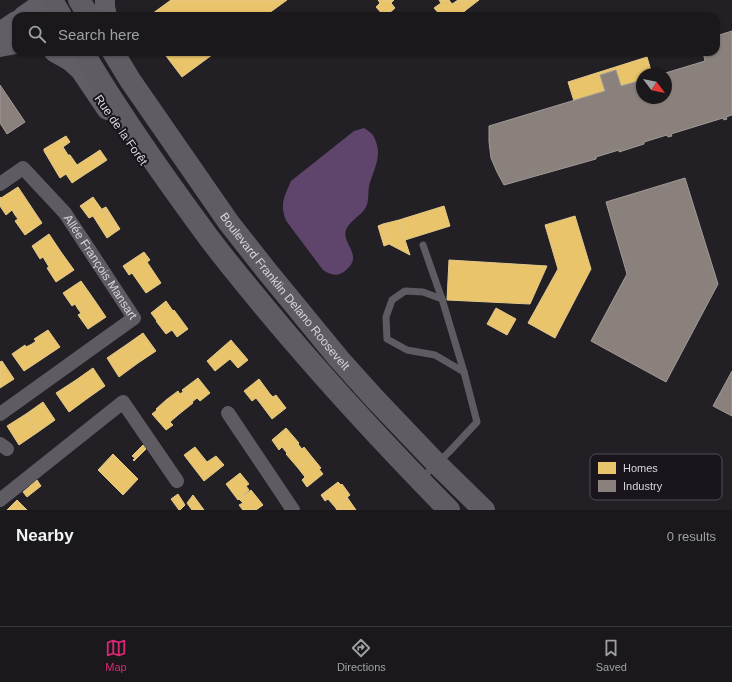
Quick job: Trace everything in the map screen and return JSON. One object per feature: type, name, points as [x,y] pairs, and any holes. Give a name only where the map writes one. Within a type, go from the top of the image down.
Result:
[{"type":"main road","points":[[52,0],[59,12]]},
{"type":"main road","points":[[79,0],[87,12]]},
{"type":"main road","name":"Boulevard Franklin Delano Roosevelt","points":[[85,56],[119,110],[189,210],[247,286],[316,368],[419,480],[449,510]]},
{"type":"main road","name":"Boulevard Franklin Delano Roosevelt","points":[[115,56],[130,80],[229,223],[266,270],[339,359],[375,399],[437,464],[484,510]]},
{"type":"street","points":[[29,12],[46,0]]},
{"type":"street","points":[[105,0],[106,12]]},
{"type":"street","points":[[0,32],[12,24]]},
{"type":"street","points":[[0,46],[12,44]]},
{"type":"street","name":"Rue de la Forêt","points":[[60,56],[80,70],[150,172],[189,210]]},
{"type":"street","points":[[124,56],[130,80]]},
{"type":"street","name":"Allée François Mansart","points":[[0,184],[22,168],[65,213],[134,318],[0,414]]},
{"type":"street","points":[[0,500],[123,402],[176,481]]},
{"type":"street","points":[[228,413],[293,510]]},
{"type":"lane","points":[[419,480],[449,452],[476,422],[464,372],[442,300],[422,245]]},
{"type":"lane","points":[[442,300],[423,292],[404,292],[392,300],[386,317],[387,339],[407,350],[435,355],[464,372]]},
{"type":"shaded area","points":[[364,128],[373,135],[378,148],[376,164],[369,186],[367,205],[346,230],[345,235],[353,255],[351,265],[345,271],[337,275],[331,274],[323,270],[287,222],[283,211],[283,202],[291,181],[354,131]]},
{"type":"building: Homes","points":[[171,0],[287,0],[270,12],[154,12]]},
{"type":"building: Homes","points":[[378,0],[394,0],[391,3],[395,8],[390,12],[380,12],[376,7],[380,3]]},
{"type":"building: Homes","points":[[439,0],[449,0],[452,4],[458,0],[466,10],[464,12],[438,12],[434,8],[441,3]]},
{"type":"building: Homes","points":[[458,0],[479,0],[466,10]]},
{"type":"building: Homes","points":[[166,56],[211,56],[182,77]]},
{"type":"building: Homes","points":[[647,57],[650,68],[636,68],[636,82],[621,86],[616,70],[600,75],[605,91],[574,101],[568,82]]},
{"type":"building: Homes","points":[[66,136],[70,142],[63,147],[84,175],[72,183],[66,174],[60,178],[44,151],[44,149]]},
{"type":"building: Homes","points":[[100,150],[107,160],[101,164],[94,154]]},
{"type":"building: Homes","points":[[94,154],[101,164],[84,175],[77,165]]},
{"type":"building: Homes","points":[[18,187],[30,205],[15,215],[12,210],[6,215],[0,206],[0,197],[1,198]]},
{"type":"building: Homes","points":[[93,197],[117,231],[107,238],[93,216],[89,218],[80,206]]},
{"type":"building: Homes","points":[[30,205],[42,223],[25,235],[15,221],[18,219],[15,215]]},
{"type":"building: Homes","points":[[444,206],[450,226],[405,240],[399,220]]},
{"type":"building: Homes","points":[[106,207],[120,229],[117,231],[102,209]]},
{"type":"building: Homes","points":[[575,216],[591,269],[555,338],[528,323],[558,269],[545,225]]},
{"type":"building: Homes","points":[[399,220],[410,255],[389,244],[383,224]]},
{"type":"building: Homes","points":[[383,224],[389,244],[384,246],[378,226]]},
{"type":"building: Homes","points":[[49,234],[61,252],[46,262],[43,257],[40,259],[32,246]]},
{"type":"building: Homes","points":[[61,252],[74,270],[56,282],[47,268],[49,267],[46,262]]},
{"type":"building: Homes","points":[[144,252],[150,260],[147,262],[161,283],[146,293],[132,273],[129,275],[123,266]]},
{"type":"building: Homes","points":[[449,260],[547,266],[530,304],[447,300]]},
{"type":"building: Homes","points":[[81,281],[93,298],[78,309],[75,304],[72,306],[63,293]]},
{"type":"building: Homes","points":[[93,298],[106,317],[88,329],[78,315],[81,313],[78,309]]},
{"type":"building: Homes","points":[[166,301],[188,329],[177,337],[172,330],[166,334],[151,313]]},
{"type":"building: Homes","points":[[496,308],[516,319],[507,335],[487,324]]},
{"type":"building: Homes","points":[[48,330],[60,347],[42,359],[32,344],[36,341],[34,339]]},
{"type":"building: Homes","points":[[143,333],[156,351],[138,363],[126,345]]},
{"type":"building: Homes","points":[[231,340],[248,360],[238,368],[230,359],[215,371],[207,361]]},
{"type":"building: Homes","points":[[32,344],[42,359],[24,371],[12,354],[25,345],[26,347]]},
{"type":"building: Homes","points":[[126,345],[138,363],[119,377],[107,358]]},
{"type":"building: Homes","points":[[2,361],[14,379],[0,388],[0,362]]},
{"type":"building: Homes","points":[[93,368],[105,386],[88,398],[76,380]]},
{"type":"building: Homes","points":[[198,378],[210,393],[200,401],[197,398],[192,402],[182,390]]},
{"type":"building: Homes","points":[[259,379],[270,394],[260,403],[256,398],[252,401],[244,391]]},
{"type":"building: Homes","points":[[76,380],[88,398],[69,412],[56,393]]},
{"type":"building: Homes","points":[[178,391],[180,394],[184,391],[193,403],[178,415],[166,400]]},
{"type":"building: Homes","points":[[270,394],[273,397],[276,395],[286,408],[272,419],[260,403]]},
{"type":"building: Homes","points":[[166,400],[178,415],[170,422],[173,425],[166,430],[152,414]]},
{"type":"building: Homes","points":[[43,402],[55,420],[38,432],[26,414]]},
{"type":"building: Homes","points":[[26,414],[38,432],[19,445],[7,426]]},
{"type":"building: Homes","points":[[286,428],[299,443],[287,453],[282,447],[279,450],[272,440]]},
{"type":"building: Homes","points":[[298,444],[302,449],[304,447],[312,457],[298,468],[286,454]]},
{"type":"building: Homes","points":[[143,445],[146,449],[134,461],[133,460],[135,458],[132,456]]},
{"type":"building: Homes","points":[[195,447],[207,462],[216,456],[224,465],[204,481],[184,455]]},
{"type":"building: Homes","points":[[113,454],[116,457],[100,472],[98,470]]},
{"type":"building: Homes","points":[[116,457],[138,479],[123,495],[100,472]]},
{"type":"building: Homes","points":[[312,457],[321,468],[319,469],[323,474],[307,487],[302,480],[305,477],[298,468]]},
{"type":"building: Homes","points":[[240,473],[249,484],[246,486],[249,490],[238,500],[226,484]]},
{"type":"building: Homes","points":[[37,480],[41,486],[27,497],[23,492]]},
{"type":"building: Homes","points":[[338,482],[341,485],[342,484],[350,495],[335,507],[328,499],[325,501],[321,495]]},
{"type":"building: Homes","points":[[251,490],[263,505],[256,510],[243,510],[239,505],[243,503],[239,499]]},
{"type":"building: Homes","points":[[178,494],[185,505],[180,510],[171,499]]},
{"type":"building: Homes","points":[[193,495],[204,510],[192,510],[187,503]]},
{"type":"building: Homes","points":[[347,497],[356,510],[337,510],[335,507]]},
{"type":"building: Homes","points":[[17,500],[27,510],[7,510]]},
{"type":"building: Industry","points":[[732,31],[732,115],[726,117],[727,119],[724,120],[723,118],[671,134],[672,136],[668,137],[667,135],[619,152],[619,150],[596,157],[596,159],[504,185],[491,158],[489,126],[605,91],[600,75],[616,70],[621,86],[636,82],[636,104],[672,104],[672,71],[705,61],[704,56],[720,56],[720,35]]},
{"type":"building: Industry","points":[[0,85],[25,122],[7,134],[0,123]]},
{"type":"building: Industry","points":[[685,178],[718,284],[666,382],[591,341],[627,274],[606,202]]},
{"type":"building: Industry","points":[[732,371],[732,416],[713,406]]}]
